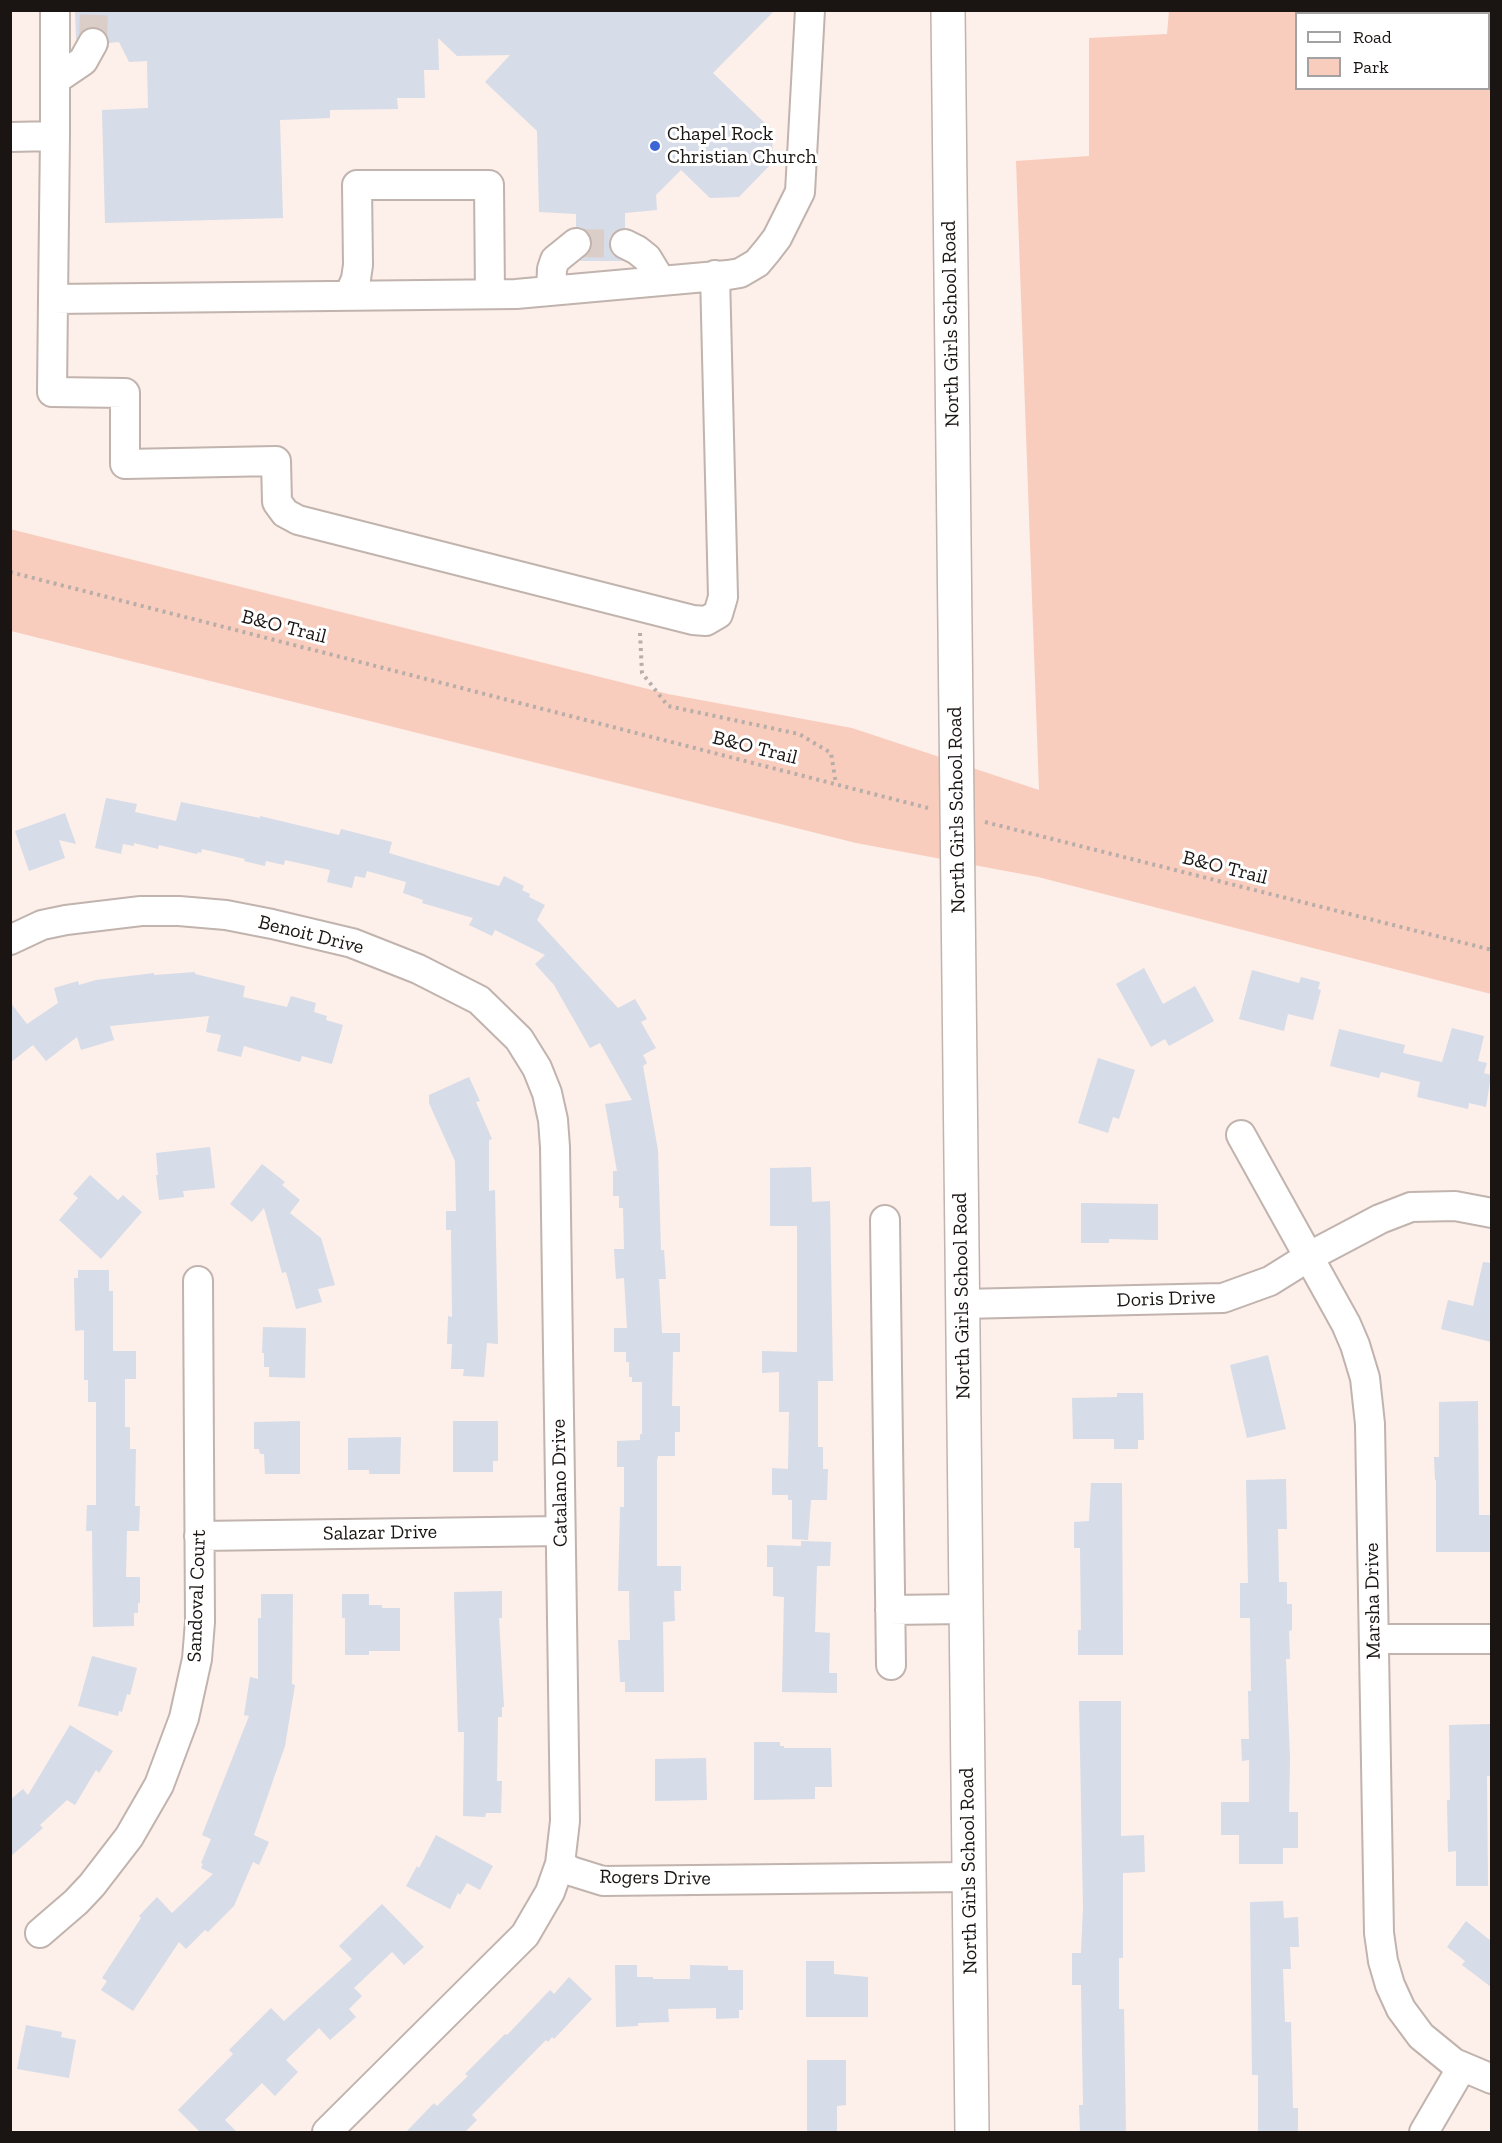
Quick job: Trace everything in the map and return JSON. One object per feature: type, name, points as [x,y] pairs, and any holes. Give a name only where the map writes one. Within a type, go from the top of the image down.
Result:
[{"type":"main road","name":"North Girls School Road","points":[[948,10],[972,2133]]},
{"type":"street","points":[[56,10],[52,392],[125,393],[125,464],[276,461],[277,502],[285,513],[298,520],[693,620],[706,621],[718,614],[723,597],[715,275]]},
{"type":"street","points":[[53,299],[490,294],[551,291],[740,273],[757,263],[777,238],[800,192],[810,10]]},
{"type":"street","points":[[55,80],[82,61],[93,43]]},
{"type":"street","points":[[10,137],[55,136]]},
{"type":"street","points":[[349,295],[356,279],[358,265],[357,185],[489,185],[490,294]]},
{"type":"street","points":[[551,291],[552,269],[555,260],[576,243]]},
{"type":"street","points":[[625,244],[638,250],[647,258],[661,280]]},
{"type":"street","name":"Benoit Drive","points":[[10,940],[42,925],[66,920],[141,911],[179,911],[237,917],[352,943],[418,969],[479,1000],[519,1039],[540,1075],[549,1102]]},
{"type":"street","name":"Catalano Drive","points":[[549,1102],[555,1147],[565,1821],[560,1864]]},
{"type":"street","name":"Marsha Drive","points":[[1241,1135],[1310,1256],[1351,1334],[1365,1378],[1370,1424],[1379,1933],[1383,1961],[1390,1985],[1406,2017],[1433,2047],[1462,2067],[1491,2079]]},
{"type":"street","name":"Doris Drive","points":[[962,1304],[1223,1298],[1270,1281],[1310,1256],[1380,1219],[1411,1207],[1455,1206],[1491,1213]]},
{"type":"street","points":[[885,1220],[891,1665]]},
{"type":"street","name":"Sandoval Court","points":[[40,1932],[76,1902],[108,1866],[148,1807],[184,1718],[197,1659],[201,1599],[198,1281]]},
{"type":"street","name":"Salazar Drive","points":[[199,1536],[560,1531]]},
{"type":"street","points":[[890,1610],[966,1609]]},
{"type":"street","points":[[1374,1639],[1491,1639]]},
{"type":"street","points":[[327,2133],[525,1935],[550,1892],[560,1864]]},
{"type":"street","name":"Rogers Drive","points":[[560,1864],[571,1872],[603,1881],[969,1877]]},
{"type":"street","points":[[1424,2133],[1462,2067]]},
{"type":"path","name":"B&O Trail","points":[[10,572],[1491,950]]},
{"type":"path","points":[[640,630],[642,673],[668,706],[799,734],[831,753],[836,784]]},
{"type":"green space","points":[[1169,11],[1491,11],[1491,994],[1038,877],[856,843],[11,631],[10,529],[668,694],[852,728],[1039,790],[1016,161],[1089,156],[1089,38],[1167,34]]},
{"type":"building","name":"Chapel Rock Christian Church","points":[[75,10],[775,10],[713,73],[772,130],[773,162],[739,197],[710,198],[681,170],[656,195],[657,210],[625,213],[625,228],[615,231],[610,237],[609,244],[612,254],[623,261],[580,261],[591,249],[592,241],[588,232],[576,227],[576,214],[539,212],[537,131],[485,82],[510,55],[457,56],[438,38],[439,70],[424,70],[425,98],[397,98],[398,109],[330,110],[330,118],[280,120],[283,218],[105,223],[102,110],[148,108],[147,61],[129,62],[119,42],[109,43],[107,34],[100,28],[85,29],[76,40]]},
{"type":"building","points":[[106,798],[137,804],[135,812],[176,821],[181,802],[260,818],[260,816],[339,835],[341,829],[392,842],[389,853],[499,886],[504,876],[524,886],[522,890],[530,894],[529,897],[545,905],[537,920],[618,1008],[635,999],[647,1019],[641,1022],[656,1048],[643,1055],[647,1063],[643,1066],[658,1150],[661,1250],[664,1250],[666,1279],[659,1279],[662,1333],[680,1333],[680,1352],[673,1352],[672,1406],[680,1406],[680,1432],[675,1432],[675,1456],[658,1456],[657,1460],[657,1566],[681,1566],[681,1591],[674,1591],[675,1621],[663,1622],[664,1692],[625,1692],[625,1682],[620,1682],[618,1640],[630,1640],[629,1591],[618,1591],[620,1507],[624,1507],[624,1467],[617,1467],[617,1441],[640,1440],[642,1382],[632,1382],[632,1377],[629,1377],[626,1352],[614,1352],[614,1328],[627,1328],[624,1278],[616,1279],[614,1249],[624,1249],[623,1208],[619,1208],[619,1196],[613,1196],[613,1171],[617,1171],[605,1104],[632,1100],[600,1043],[590,1048],[554,985],[535,964],[545,955],[495,930],[492,936],[469,925],[473,918],[422,903],[423,900],[403,893],[406,882],[367,871],[365,878],[355,876],[352,888],[327,882],[330,870],[285,860],[284,865],[266,861],[265,866],[202,849],[201,853],[197,854],[159,845],[158,849],[134,843],[134,846],[123,844],[121,854],[95,848]]},
{"type":"building","points":[[65,813],[76,844],[59,840],[65,858],[29,871],[15,831]]},
{"type":"building","points":[[1144,968],[1163,1004],[1195,986],[1214,1021],[1169,1046],[1165,1039],[1151,1047],[1116,984]]},
{"type":"building","points":[[1252,970],[1299,983],[1301,977],[1320,982],[1318,989],[1321,990],[1313,1020],[1288,1014],[1284,1031],[1239,1019]]},
{"type":"building","points":[[195,972],[195,974],[245,986],[243,997],[287,1007],[291,996],[316,1003],[314,1012],[327,1016],[326,1020],[343,1025],[332,1064],[302,1056],[300,1062],[244,1046],[241,1057],[217,1051],[221,1035],[206,1032],[209,1016],[110,1026],[114,1040],[81,1050],[77,1037],[46,1061],[33,1045],[10,1063],[10,1002],[27,1024],[58,1003],[54,988],[78,981],[79,985],[96,980],[154,973],[154,975]]},
{"type":"building","points":[[1452,1028],[1484,1036],[1478,1061],[1487,1063],[1484,1073],[1491,1075],[1486,1107],[1469,1103],[1468,1109],[1417,1097],[1420,1082],[1381,1072],[1379,1078],[1330,1066],[1339,1029],[1405,1045],[1403,1053],[1442,1062]]},
{"type":"building","points":[[1098,1058],[1135,1070],[1119,1119],[1113,1117],[1108,1133],[1078,1123]]},
{"type":"building","points":[[469,1077],[480,1101],[476,1102],[492,1139],[489,1140],[489,1191],[495,1190],[498,1344],[487,1343],[484,1377],[463,1376],[464,1369],[451,1369],[452,1344],[447,1344],[448,1316],[452,1317],[451,1230],[446,1230],[446,1211],[456,1211],[455,1161],[429,1103],[429,1095]]},
{"type":"building","points":[[210,1147],[215,1188],[183,1191],[184,1197],[159,1200],[156,1153]]},
{"type":"building","points":[[262,1164],[285,1182],[282,1185],[300,1200],[290,1213],[321,1238],[335,1285],[318,1289],[322,1302],[296,1309],[286,1272],[282,1273],[264,1208],[252,1222],[230,1204]]},
{"type":"building","points":[[811,1167],[812,1202],[830,1201],[833,1381],[818,1381],[818,1447],[823,1447],[823,1469],[828,1469],[827,1500],[811,1500],[808,1540],[792,1539],[792,1500],[788,1500],[788,1495],[772,1495],[772,1468],[788,1469],[789,1412],[779,1412],[779,1372],[762,1373],[762,1351],[797,1352],[797,1226],[770,1226],[770,1168]]},
{"type":"building","points":[[90,1175],[118,1200],[123,1195],[142,1212],[101,1259],[59,1220],[78,1198],[73,1194]]},
{"type":"building","points":[[1081,1203],[1158,1204],[1158,1240],[1109,1239],[1109,1243],[1081,1243]]},
{"type":"building","points":[[1483,1262],[1491,1263],[1491,1342],[1441,1329],[1448,1300],[1473,1306]]},
{"type":"building","points":[[78,1270],[109,1270],[109,1291],[113,1291],[113,1351],[136,1351],[136,1379],[125,1379],[125,1427],[130,1427],[130,1449],[136,1449],[135,1506],[140,1506],[139,1531],[127,1531],[126,1577],[140,1577],[140,1603],[138,1603],[138,1613],[134,1613],[134,1626],[93,1627],[92,1531],[86,1531],[87,1505],[96,1505],[96,1402],[88,1402],[88,1380],[84,1380],[84,1330],[75,1331],[74,1278],[78,1278]]},
{"type":"building","points":[[263,1327],[306,1328],[305,1378],[269,1377],[269,1367],[264,1367],[264,1353],[262,1353]]},
{"type":"building","points":[[1268,1355],[1286,1429],[1247,1438],[1230,1365]]},
{"type":"building","points":[[1117,1393],[1143,1393],[1144,1440],[1138,1440],[1138,1449],[1114,1449],[1114,1439],[1073,1439],[1072,1398],[1117,1397]]},
{"type":"building","points":[[1478,1401],[1479,1515],[1491,1515],[1491,1552],[1436,1552],[1434,1457],[1439,1457],[1439,1402]]},
{"type":"building","points":[[300,1421],[300,1474],[265,1474],[264,1454],[260,1454],[259,1449],[254,1449],[254,1422]]},
{"type":"building","points":[[453,1421],[498,1421],[498,1461],[493,1461],[493,1472],[453,1472]]},
{"type":"building","points":[[401,1437],[400,1474],[369,1474],[369,1470],[348,1470],[348,1438]]},
{"type":"building","points":[[1286,1479],[1287,1529],[1278,1529],[1279,1582],[1287,1582],[1287,1604],[1292,1604],[1292,1630],[1289,1631],[1290,1659],[1286,1659],[1290,1759],[1289,1812],[1298,1812],[1298,1848],[1283,1848],[1283,1864],[1239,1864],[1239,1835],[1221,1835],[1221,1802],[1249,1802],[1249,1760],[1242,1761],[1241,1739],[1249,1739],[1248,1691],[1251,1691],[1250,1618],[1240,1618],[1240,1583],[1248,1583],[1246,1480]]},
{"type":"building","points":[[1091,1483],[1122,1483],[1123,1655],[1078,1655],[1078,1630],[1081,1630],[1080,1548],[1074,1548],[1074,1522],[1089,1521]]},
{"type":"building","points":[[801,1541],[831,1542],[830,1566],[817,1566],[815,1632],[830,1633],[829,1673],[837,1673],[837,1693],[782,1692],[784,1597],[773,1596],[773,1567],[767,1567],[767,1545],[801,1546]]},
{"type":"building","points":[[502,1591],[502,1618],[499,1618],[504,1707],[502,1707],[502,1717],[498,1717],[497,1781],[502,1781],[501,1813],[486,1813],[485,1817],[463,1816],[464,1732],[458,1732],[454,1592]]},
{"type":"building","points":[[261,1594],[293,1594],[292,1684],[295,1685],[285,1746],[254,1835],[269,1842],[259,1865],[253,1862],[234,1906],[208,1932],[205,1930],[186,1949],[179,1942],[133,2011],[101,1990],[107,1981],[102,1978],[141,1918],[139,1916],[157,1897],[172,1913],[213,1874],[201,1868],[211,1839],[202,1835],[249,1716],[244,1715],[250,1677],[258,1679],[258,1618],[261,1618]]},
{"type":"building","points":[[342,1594],[369,1594],[369,1605],[400,1608],[400,1651],[369,1651],[369,1655],[345,1655],[345,1618],[342,1618]]},
{"type":"building","points":[[92,1656],[137,1668],[130,1695],[127,1694],[122,1712],[119,1711],[118,1716],[78,1706]]},
{"type":"building","points":[[1079,1701],[1121,1701],[1121,1836],[1144,1835],[1145,1872],[1123,1873],[1123,1958],[1119,1958],[1119,2009],[1124,2009],[1126,2133],[1080,2133],[1079,2105],[1083,2105],[1081,1985],[1072,1985],[1072,1953],[1081,1953],[1083,1907]]},
{"type":"building","points":[[1491,1724],[1491,1776],[1487,1776],[1488,1886],[1456,1886],[1456,1851],[1448,1852],[1449,1725]]},
{"type":"building","points":[[70,1725],[113,1751],[99,1773],[96,1770],[75,1805],[67,1800],[40,1825],[43,1828],[10,1857],[10,1800],[23,1789],[28,1795]]},
{"type":"building","points":[[754,1742],[780,1742],[780,1746],[784,1748],[831,1748],[832,1787],[815,1787],[815,1799],[754,1800]]},
{"type":"building","points":[[706,1758],[707,1800],[655,1801],[655,1759]]},
{"type":"building","points":[[436,1835],[493,1866],[480,1890],[467,1883],[460,1895],[458,1893],[450,1909],[406,1886],[417,1866],[419,1868]]},
{"type":"building","points":[[1283,1901],[1284,1918],[1298,1917],[1299,1947],[1290,1947],[1291,1969],[1283,1969],[1285,2022],[1291,2022],[1293,2108],[1298,2108],[1298,2133],[1258,2133],[1258,2075],[1252,2075],[1250,1902]]},
{"type":"building","points":[[382,1904],[424,1947],[404,1965],[392,1952],[354,1988],[362,1996],[349,2009],[356,2017],[330,2040],[319,2028],[286,2060],[298,2072],[275,2096],[262,2083],[225,2120],[238,2133],[201,2133],[178,2110],[233,2054],[229,2050],[271,2008],[284,2021],[352,1959],[339,1946]]},
{"type":"building","points":[[1466,1921],[1491,1941],[1491,1987],[1462,1965],[1465,1961],[1447,1947]]},
{"type":"building","points":[[806,1961],[834,1961],[834,1974],[868,1977],[868,2017],[806,2017]]},
{"type":"building","points":[[615,1965],[637,1965],[637,1977],[653,1977],[653,1979],[690,1979],[690,1965],[728,1966],[728,1970],[743,1970],[743,2010],[739,2010],[739,2018],[716,2019],[716,2008],[668,2009],[669,2022],[638,2023],[638,2026],[616,2027]]},
{"type":"building","points":[[569,1977],[592,1999],[554,2039],[552,2037],[548,2042],[546,2040],[472,2115],[477,2120],[464,2133],[405,2133],[434,2103],[437,2106],[468,2076],[465,2074],[550,1990],[554,1994]]},
{"type":"building","points":[[26,2025],[62,2032],[61,2037],[76,2040],[69,2078],[17,2069]]},
{"type":"building","points":[[807,2060],[846,2060],[846,2105],[837,2106],[837,2133],[807,2133]]},
{"type":"tunnel","points":[[93,43],[94,10]]},
{"type":"tunnel","points":[[576,243],[625,244]]},
{"type":"place","name":"Chapel Rock Christian Church","points":[[655,146]]}]
